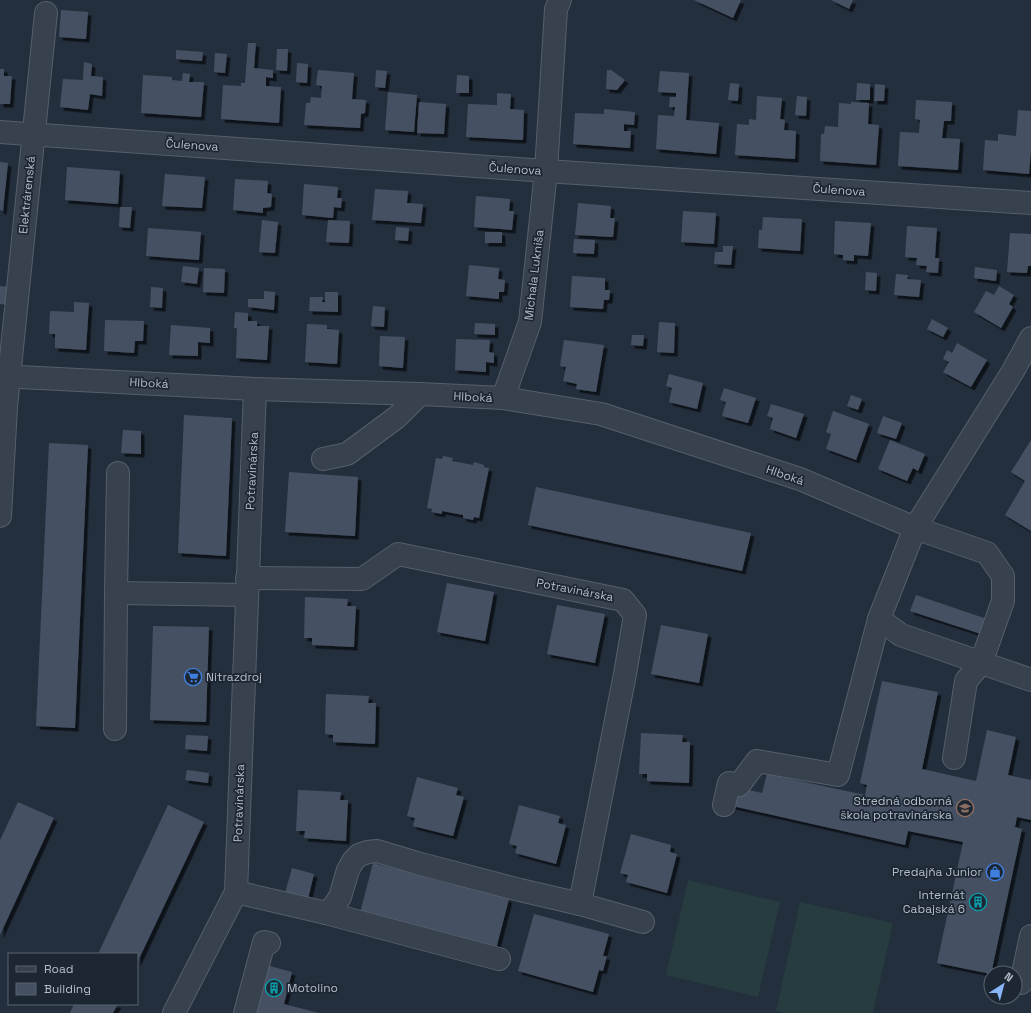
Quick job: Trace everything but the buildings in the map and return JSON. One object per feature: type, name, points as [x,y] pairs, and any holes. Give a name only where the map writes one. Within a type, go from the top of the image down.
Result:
[{"type":"street","name":"Michala Lukniša","points":[[503,398],[530,322],[546,171],[556,9],[560,0]]},
{"type":"street","name":"Elektrárenská","points":[[5,376],[46,13]]},
{"type":"street","name":"Čulenova","points":[[0,132],[546,171],[1031,203]]},
{"type":"street","points":[[724,804],[730,783],[739,785],[757,761],[838,775],[879,619],[915,528],[1013,371],[1031,338]]},
{"type":"street","name":"Hlboká","points":[[5,376],[255,389],[503,398],[601,414],[800,479],[915,528],[986,554],[1003,576],[1002,601],[981,663],[966,682],[954,758]]},
{"type":"street","points":[[0,516],[6,407],[5,376]]},
{"type":"street","name":"Potravinárska","points":[[174,1013],[236,892],[247,587],[255,421],[255,389]]},
{"type":"street","points":[[323,459],[347,454],[397,417],[420,394]]},
{"type":"street","points":[[115,729],[118,473]]},
{"type":"street","name":"Potravinárska","points":[[247,587],[362,579],[398,554],[623,600],[635,615],[625,674],[580,904]]},
{"type":"street","points":[[116,593],[247,587]]},
{"type":"street","points":[[879,619],[901,635],[1031,680]]},
{"type":"street","points":[[326,913],[334,906],[340,897],[348,870],[353,861],[359,855],[377,851],[513,888],[580,904],[642,922]]},
{"type":"street","points":[[236,892],[326,913],[499,959]]},
{"type":"street","points":[[1023,974],[1031,936]]},
{"type":"street","points":[[245,1013],[264,942],[269,943]]},
{"type":"green space","points":[[688,880],[780,902],[758,997],[666,975]]},
{"type":"green space","points":[[800,902],[893,923],[873,1013],[785,1013],[776,1011]]},
{"type":"place","name":"Nitrazdroj","points":[[193,677]]},
{"type":"place","name":"Stredná odborná škola potravinárska","points":[[965,808]]},
{"type":"place","name":"Predajňa Junior","points":[[995,872]]},
{"type":"place","name":"Internát Cabajská 6","points":[[978,902]]},
{"type":"place","name":"Motolino","points":[[274,988]]}]
